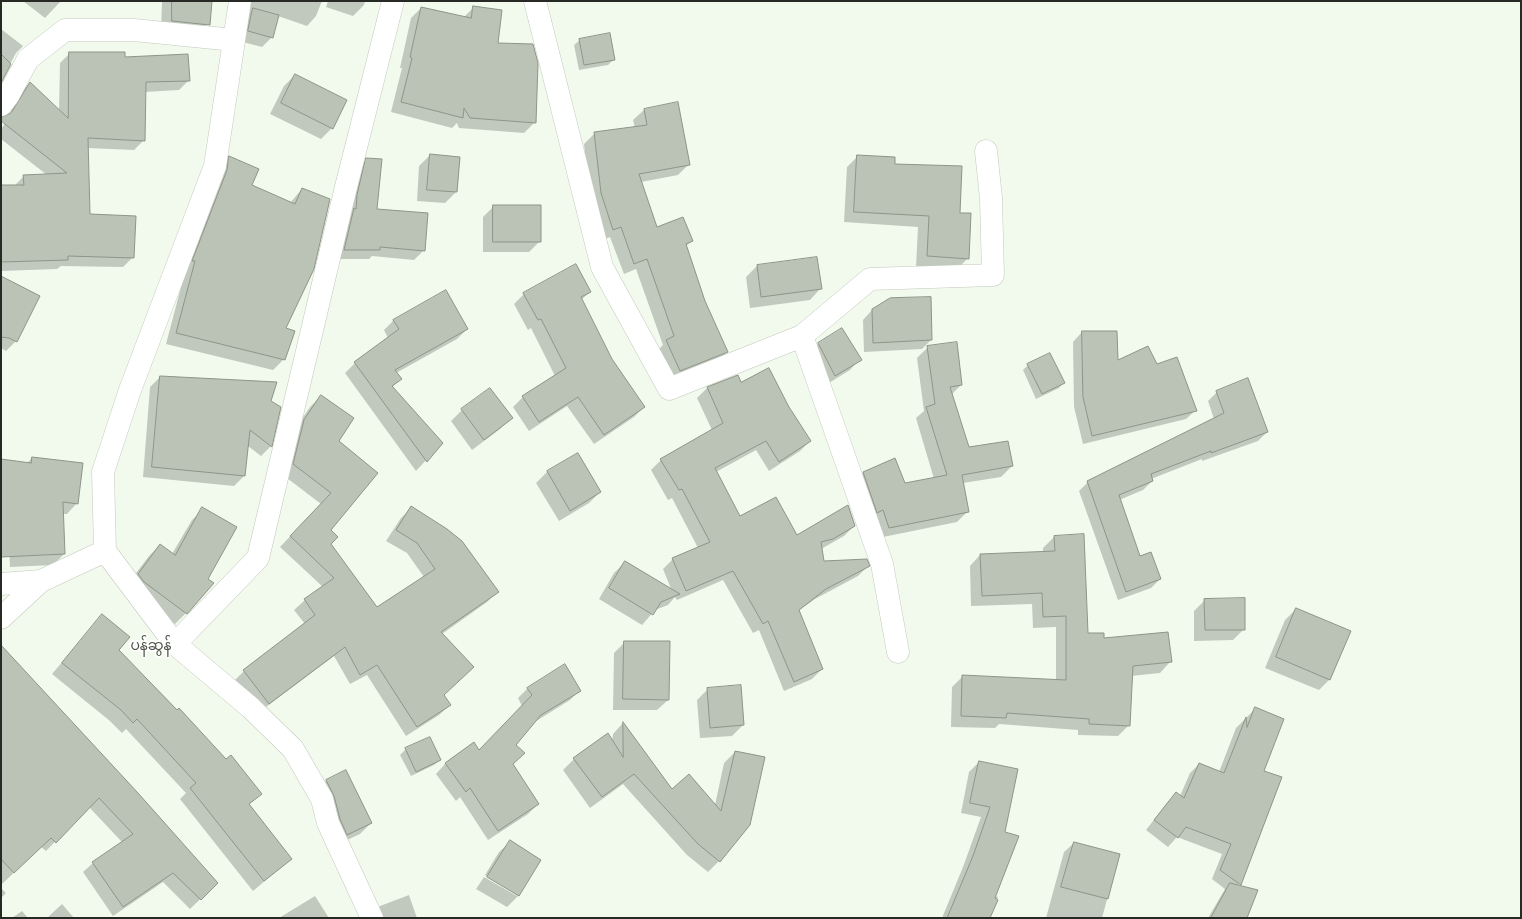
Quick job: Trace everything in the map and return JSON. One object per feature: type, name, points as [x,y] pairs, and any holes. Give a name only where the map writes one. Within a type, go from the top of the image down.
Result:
[{"type":"street","points":[[240,1],[215,166],[130,390],[103,472],[105,551],[176,644],[250,708],[293,749],[322,799],[328,823],[372,918]]},
{"type":"street","points":[[176,644],[258,558],[344,191],[393,1]]},
{"type":"street","points":[[535,1],[602,267],[669,389],[802,336],[870,279],[993,275],[991,198],[986,152]]},
{"type":"street","points":[[1,105],[8,96],[28,59],[65,30],[134,30],[234,40]]},
{"type":"street","points":[[802,336],[882,564],[898,652]]},
{"type":"street","points":[[1,618],[41,581],[105,551]]},
{"type":"street","points":[[1,584],[41,581]]},
{"type":"building","points":[[172,1],[212,1],[210,25],[172,21]]},
{"type":"building","points":[[473,6],[502,10],[498,43],[533,44],[538,63],[536,123],[470,118],[464,108],[463,118],[401,102],[412,58],[410,57],[421,7],[471,18]]},
{"type":"building","points":[[253,8],[279,15],[273,38],[248,31]]},
{"type":"building","points":[[610,33],[615,60],[584,65],[579,39]]},
{"type":"building","points":[[69,52],[125,52],[125,57],[188,54],[190,81],[146,82],[145,141],[88,138],[90,214],[136,216],[134,258],[68,256],[68,260],[1,262],[1,185],[24,185],[23,175],[67,173],[1,121],[1,117],[11,113],[30,82],[68,118]]},
{"type":"building","points":[[1,54],[11,64],[1,83]]},
{"type":"building","points":[[295,74],[347,100],[333,129],[281,103]]},
{"type":"building","points":[[678,102],[690,165],[639,174],[657,227],[683,217],[693,241],[686,244],[705,301],[728,352],[680,371],[666,340],[674,336],[647,259],[634,264],[621,227],[613,230],[601,193],[594,132],[647,125],[644,109]]},
{"type":"building","points":[[430,154],[460,157],[457,192],[427,190]]},
{"type":"building","points":[[857,155],[895,157],[895,164],[962,166],[960,213],[971,213],[969,259],[927,256],[929,216],[854,212]]},
{"type":"building","points":[[229,156],[259,169],[252,185],[295,204],[302,188],[330,199],[314,269],[286,328],[295,331],[285,360],[176,333],[195,261],[192,261],[227,170]]},
{"type":"building","points":[[366,158],[382,159],[377,209],[428,213],[425,251],[380,247],[380,250],[344,250],[354,208],[356,209],[357,195]]},
{"type":"building","points":[[493,205],[541,205],[541,242],[493,242]]},
{"type":"building","points":[[817,257],[822,289],[761,297],[757,265]]},
{"type":"building","points":[[576,264],[591,292],[581,297],[612,359],[645,407],[604,435],[578,397],[539,422],[522,396],[566,368],[541,319],[538,320],[523,293]]},
{"type":"building","points":[[1,276],[40,296],[17,342],[9,338],[1,337]]},
{"type":"building","points":[[446,290],[468,329],[395,370],[402,379],[392,386],[443,443],[427,462],[354,362],[399,329],[393,320]]},
{"type":"building","points":[[931,297],[932,340],[873,343],[872,309],[890,298]]},
{"type":"building","points":[[842,328],[862,360],[835,376],[818,343]]},
{"type":"building","points":[[1082,331],[1117,331],[1118,360],[1148,346],[1157,364],[1177,357],[1197,411],[1092,436],[1083,397]]},
{"type":"building","points":[[957,342],[962,385],[950,387],[969,447],[1008,441],[1013,466],[962,475],[969,512],[889,528],[883,510],[877,513],[863,472],[895,458],[905,483],[947,475],[926,407],[935,404],[927,346]]},
{"type":"building","points":[[1050,353],[1065,383],[1042,394],[1027,364]]},
{"type":"building","points":[[769,368],[789,407],[811,441],[779,462],[766,441],[715,468],[740,516],[776,497],[797,535],[848,505],[855,526],[833,539],[821,542],[824,561],[867,559],[870,566],[826,589],[799,610],[823,669],[794,682],[768,621],[763,624],[733,571],[686,591],[672,558],[710,542],[682,489],[679,490],[660,459],[723,423],[707,387],[738,375],[741,382]]},
{"type":"building","points":[[160,376],[277,382],[271,401],[281,407],[272,447],[250,430],[245,476],[152,467]]},
{"type":"building","points":[[1248,378],[1268,432],[1211,453],[1211,451],[1151,474],[1153,481],[1119,495],[1140,556],[1151,552],[1161,579],[1126,592],[1087,481],[1224,413],[1216,391]]},
{"type":"building","points":[[490,388],[513,418],[484,440],[461,409]]},
{"type":"building","points":[[321,395],[354,418],[339,441],[378,473],[331,530],[338,537],[331,544],[377,607],[435,569],[417,543],[396,530],[411,506],[447,529],[462,541],[499,592],[441,632],[474,667],[444,695],[451,705],[417,727],[377,665],[360,675],[345,647],[269,704],[243,670],[315,615],[304,599],[334,578],[290,536],[331,493],[293,464],[304,420]]},
{"type":"building","points":[[578,453],[601,492],[570,511],[547,471]]},
{"type":"building","points":[[32,457],[83,463],[78,504],[63,502],[65,554],[1,557],[1,459],[31,463]]},
{"type":"building","points":[[202,507],[237,527],[208,579],[214,583],[187,614],[144,582],[138,574],[160,544],[175,555]]},
{"type":"building","points":[[1084,534],[1088,633],[1104,633],[1104,638],[1168,632],[1172,662],[1133,666],[1130,726],[1089,724],[1089,719],[1007,713],[1006,718],[961,716],[962,675],[1066,680],[1066,616],[1043,617],[1042,593],[982,596],[980,554],[1055,551],[1054,536]]},
{"type":"building","points":[[625,561],[680,594],[661,602],[653,615],[609,588]]},
{"type":"building","points":[[1245,598],[1245,630],[1205,630],[1204,599]]},
{"type":"building","points":[[1296,608],[1351,631],[1330,680],[1276,657]]},
{"type":"building","points":[[102,614],[130,637],[119,650],[177,710],[179,708],[226,759],[231,755],[262,794],[249,804],[292,859],[264,881],[190,788],[196,783],[137,719],[133,723],[121,710],[62,663]]},
{"type":"building","points":[[624,641],[670,641],[669,700],[623,699]]},
{"type":"building","points":[[1,645],[138,793],[218,883],[201,900],[173,873],[123,907],[92,862],[133,834],[99,798],[56,843],[51,838],[14,873],[1,859]]},
{"type":"building","points":[[565,664],[581,691],[541,715],[516,745],[525,753],[513,764],[539,804],[498,831],[470,788],[466,792],[445,763],[474,742],[479,750],[532,695],[527,688]]},
{"type":"building","points":[[741,685],[744,725],[710,728],[707,688]]},
{"type":"building","points":[[1255,707],[1284,719],[1264,771],[1282,777],[1241,885],[1220,870],[1231,844],[1186,827],[1178,838],[1154,820],[1176,792],[1184,798],[1199,763],[1224,773],[1246,717],[1247,727]]},
{"type":"building","points":[[623,722],[672,789],[689,774],[721,811],[735,751],[765,757],[750,825],[720,862],[698,844],[634,774],[602,797],[573,758],[608,733],[623,757]]},
{"type":"building","points":[[430,737],[441,760],[416,772],[405,748]]},
{"type":"building","points":[[979,761],[1018,769],[1005,832],[1019,836],[995,898],[998,900],[990,918],[947,918],[973,856],[990,807],[970,803]]},
{"type":"building","points":[[346,770],[372,823],[347,835],[340,819],[334,796],[326,780]]},
{"type":"building","points":[[510,840],[541,860],[519,896],[487,877]]},
{"type":"building","points":[[1074,842],[1120,854],[1108,899],[1061,887]]},
{"type":"building","points":[[1230,883],[1258,890],[1247,918],[1211,918]]},
{"type":"district","name":"ပန်ဆွန်","points":[[151,646]]}]
